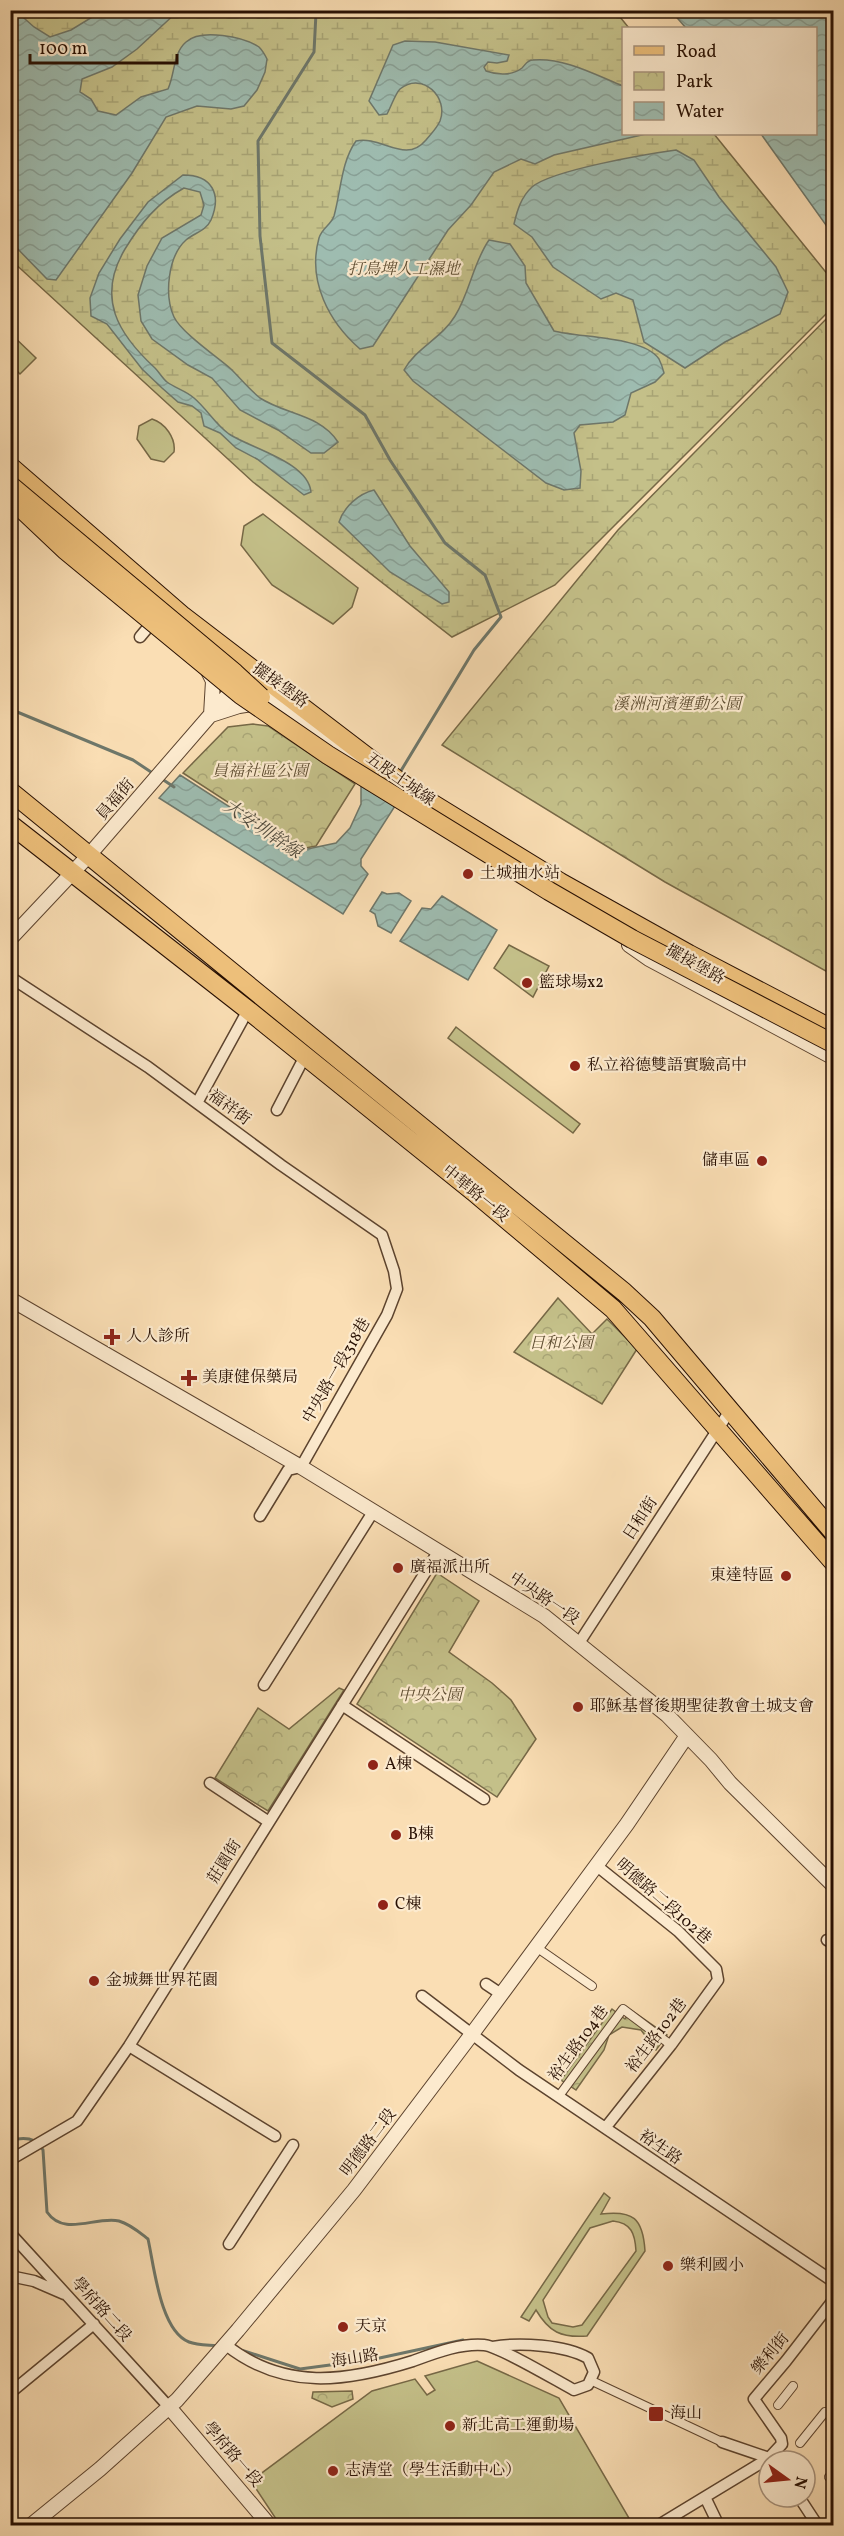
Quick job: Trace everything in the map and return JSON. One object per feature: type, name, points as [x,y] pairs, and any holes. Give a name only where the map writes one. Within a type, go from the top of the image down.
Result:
[{"type":"main road","name":"五股土城線","points":[[10,466],[183,616],[412,791],[560,882],[689,954],[834,1030]]},
{"type":"main road","points":[[10,484],[239,676],[328,755]]},
{"type":"main road","name":"五股土城線","points":[[10,498],[65,550],[241,695],[328,755],[549,891],[632,939],[834,1044]]},
{"type":"main road","points":[[239,676],[300,716],[337,735]]},
{"type":"main road","name":"中華路一段","points":[[10,791],[624,1292],[652,1318],[729,1412],[834,1533]]},
{"type":"main road","name":"中華路一段","points":[[10,824],[248,1010],[475,1193],[613,1309],[834,1563]]},
{"type":"street","name":"擺接堡路","points":[[10,484],[196,645],[399,791],[551,886],[655,944],[834,1038]]},
{"type":"street","points":[[140,637],[159,614]]},
{"type":"street","points":[[196,645],[213,681],[211,715],[238,706],[277,704]]},
{"type":"street","name":"員福街","points":[[10,939],[90,854],[211,715],[239,676]]},
{"type":"street","name":"擺接堡路","points":[[551,886],[607,930],[649,959],[834,1058]]},
{"type":"street","name":"福祥街","points":[[10,977],[148,1066],[382,1235],[394,1271],[397,1289]]},
{"type":"street","points":[[197,1103],[248,1010]]},
{"type":"street","points":[[277,1110],[305,1056]]},
{"type":"street","name":"中央路一段318巷","points":[[301,1467],[387,1314],[397,1289]]},
{"type":"street","name":"中央路一段","points":[[10,1299],[301,1467],[544,1616],[666,1716],[834,1886]]},
{"type":"street","name":"日和街","points":[[579,1643],[729,1412]]},
{"type":"street","points":[[260,1516],[288,1470],[301,1467]]},
{"type":"street","points":[[264,1685],[373,1512]]},
{"type":"street","name":"莊園街","points":[[10,2160],[77,2121],[129,2046],[438,1552]]},
{"type":"street","points":[[342,1705],[484,1798]]},
{"type":"street","name":"明德路二段","points":[[30,2526],[100,2469],[169,2407],[226,2345],[354,2190],[597,1866],[686,1737]]},
{"type":"street","points":[[210,1783],[269,1822]]},
{"type":"street","name":"明德路二段102巷","points":[[597,1866],[678,1931],[709,1962]]},
{"type":"street","points":[[536,1947],[592,1986]]},
{"type":"street","name":"裕生路102巷","points":[[606,2127],[671,2045],[718,1980],[716,1969],[709,1962]]},
{"type":"street","points":[[486,1984],[501,1994]]},
{"type":"street","name":"裕生路","points":[[422,1996],[519,2070],[834,2282]]},
{"type":"street","name":"裕生路104巷","points":[[559,2096],[623,2009],[671,2045]]},
{"type":"street","points":[[129,2046],[275,2136]]},
{"type":"street","points":[[229,2244],[293,2145]]},
{"type":"street","name":"學府路二段","points":[[10,2232],[169,2407]]},
{"type":"street","points":[[10,2276],[34,2281],[66,2295]]},
{"type":"street","name":"樂利街","points":[[778,2449],[782,2444],[781,2438],[754,2399],[834,2299]]},
{"type":"street","points":[[10,2393],[94,2324]]},
{"type":"street","name":"海山路","points":[[226,2345],[255,2364],[285,2376],[317,2380],[381,2371],[453,2348],[485,2345],[493,2347],[508,2343],[576,2351],[588,2358],[594,2372],[590,2380]]},
{"type":"street","points":[[493,2347],[574,2390],[588,2385],[590,2380],[722,2442],[757,2454]]},
{"type":"street","points":[[778,2405],[793,2386]]},
{"type":"street","name":"學府路一段","points":[[169,2407],[270,2526]]},
{"type":"street","points":[[800,2442],[825,2412]]},
{"type":"street","points":[[657,2526],[757,2467]]},
{"type":"street","points":[[705,2497],[719,2526]]},
{"type":"street","points":[[807,2509],[818,2526]]},
{"type":"green space","name":"打鳥埤人工濕地","points":[[10,11],[615,11],[628,27],[622,27],[622,135],[715,135],[833,281],[833,307],[555,585],[452,637],[253,482],[11,260]]},
{"type":"green space","name":"溪洲河濱運動公園","points":[[833,312],[833,975],[665,882],[442,745],[618,530]]},
{"type":"green space","points":[[10,333],[36,358],[20,374],[11,365]]},
{"type":"green space","points":[[152,419],[165,428],[173,442],[174,452],[164,462],[151,459],[137,439],[139,426]]},
{"type":"green space","points":[[263,514],[358,588],[352,607],[333,624],[272,585],[241,545],[244,526]]},
{"type":"green space","name":"員福社區公園","points":[[253,724],[268,726],[355,784],[316,846],[300,849],[183,773],[228,727]]},
{"type":"green space","name":"籃球場x2","points":[[509,945],[549,966],[533,997],[494,968]]},
{"type":"green space","points":[[456,1027],[580,1124],[573,1133],[448,1038]]},
{"type":"green space","name":"日和公園","points":[[558,1298],[592,1334],[607,1319],[637,1349],[602,1404],[514,1352]]},
{"type":"green space","name":"中央公園","points":[[437,1573],[479,1601],[449,1652],[492,1683],[511,1700],[536,1739],[497,1797],[357,1704]]},
{"type":"green space","points":[[339,1688],[344,1690],[268,1811],[215,1778],[258,1708],[289,1729]]},
{"type":"green space","points":[[612,2009],[625,2019],[631,2010],[667,2035],[656,2050],[641,2030],[622,2027],[609,2035],[604,2050],[576,2090],[561,2080]]},
{"type":"green space","points":[[604,2193],[610,2198],[601,2214],[621,2213],[628,2215],[639,2224],[645,2251],[587,2336],[570,2336],[557,2332],[546,2324],[536,2310],[529,2321],[521,2317]],"holes":[[[613,2221],[631,2230],[635,2239],[636,2251],[582,2325],[573,2327],[552,2323],[543,2300],[590,2228]]]},
{"type":"green space","name":"新北高工運動場","points":[[477,2361],[559,2398],[633,2525],[280,2525],[251,2481],[372,2391],[415,2379],[427,2395],[435,2390],[425,2376]]},
{"type":"green space","points":[[352,2391],[353,2399],[332,2407],[312,2398],[313,2392]]},
{"type":"water","points":[[10,11],[16,11],[50,37],[71,30],[102,11],[178,11],[137,49],[112,67],[82,79],[80,92],[91,99],[98,111],[116,115],[141,97],[168,89],[176,58],[186,42],[193,38],[202,35],[233,37],[259,47],[267,59],[265,72],[257,90],[244,106],[231,109],[197,106],[166,117],[132,173],[56,280],[47,279],[11,242]]},
{"type":"water","points":[[671,11],[833,11],[833,235],[762,135],[817,135],[817,27],[685,27]]},
{"type":"water","points":[[405,41],[435,42],[509,55],[507,61],[488,62],[484,67],[486,71],[495,73],[514,72],[533,60],[556,61],[591,72],[622,86],[622,135],[642,135],[554,155],[535,164],[521,159],[494,172],[471,205],[448,230],[373,346],[360,349],[339,326],[323,300],[316,270],[316,254],[320,235],[334,216],[344,167],[356,141],[365,140],[401,150],[410,150],[418,147],[436,129],[442,112],[441,104],[432,90],[417,83],[400,89],[387,114],[379,115],[369,101],[393,45]]},
{"type":"water","points":[[676,150],[694,160],[719,197],[776,267],[788,292],[780,314],[725,342],[685,368],[644,342],[633,300],[616,293],[601,299],[553,267],[532,237],[514,224],[525,195],[532,187],[543,181],[579,169]]},
{"type":"water","points":[[183,175],[201,178],[208,182],[215,194],[215,202],[209,224],[186,240],[175,256],[169,287],[169,298],[174,317],[191,337],[231,369],[260,398],[312,420],[331,433],[338,442],[324,453],[311,453],[278,430],[240,410],[212,378],[188,365],[152,339],[141,321],[138,295],[147,266],[162,238],[201,215],[204,205],[200,192],[184,188],[174,194],[150,214],[137,231],[116,267],[112,283],[115,314],[131,342],[167,382],[194,398],[229,434],[277,457],[300,472],[308,482],[311,492],[304,495],[257,459],[236,448],[220,433],[204,426],[201,413],[192,406],[178,402],[162,388],[142,369],[107,324],[91,316],[90,298],[99,273],[120,239],[148,202]]},
{"type":"water","points":[[489,240],[510,244],[525,266],[526,283],[554,331],[640,346],[651,351],[661,364],[664,373],[655,382],[631,393],[625,415],[613,422],[580,425],[574,433],[581,471],[580,488],[564,490],[546,483],[413,381],[404,370],[415,355],[450,324]]},
{"type":"water","points":[[374,490],[410,546],[449,592],[449,602],[442,604],[390,572],[339,522],[344,511],[352,502]]},
{"type":"water","points":[[180,775],[298,851],[336,843],[350,828],[361,804],[361,786],[395,806],[361,859],[361,866],[368,874],[343,914],[159,798]]},
{"type":"water","points":[[382,892],[399,893],[411,901],[391,933],[378,926],[375,914],[370,911]]},
{"type":"water","points":[[442,896],[497,930],[468,980],[400,941],[422,908],[431,909]]},
{"type":"waterway","points":[[309,10],[316,13],[314,52],[258,141],[260,236],[272,343],[365,415],[390,460],[445,543],[485,575],[501,617],[474,650],[399,774]]},
{"type":"waterway","name":"大安圳幹線","points":[[10,709],[133,760],[154,774]]},
{"type":"waterway","name":"大安圳幹線","points":[[162,779],[174,787]]},
{"type":"waterway","points":[[10,2140],[20,2138],[33,2140],[43,2150],[47,2212],[54,2219],[71,2225],[119,2221],[131,2226],[148,2239],[160,2296],[171,2325],[189,2342],[217,2346]]},
{"type":"waterway","points":[[241,2350],[300,2369],[375,2359],[463,2340]]},
{"type":"place","name":"土城抽水站","points":[[468,874]]},
{"type":"place","name":"籃球場x2","points":[[527,983]]},
{"type":"place","name":"私立裕德雙語實驗高中","points":[[575,1066]]},
{"type":"place","name":"儲車區","points":[[762,1161]]},
{"type":"place","name":"人人診所","points":[[112,1337]]},
{"type":"place","name":"美康健保藥局","points":[[189,1378]]},
{"type":"place","name":"廣福派出所","points":[[398,1568]]},
{"type":"place","name":"東達特區","points":[[786,1576]]},
{"type":"place","name":"耶穌基督後期聖徒教會土城支會","points":[[578,1707]]},
{"type":"place","name":"A棟","points":[[373,1765]]},
{"type":"place","name":"B棟","points":[[396,1835]]},
{"type":"place","name":"C棟","points":[[383,1905]]},
{"type":"place","name":"金城舞世界花園","points":[[94,1981]]},
{"type":"place","name":"樂利國小","points":[[668,2266]]},
{"type":"place","name":"天京","points":[[343,2327]]},
{"type":"place","name":"海山","points":[[656,2414]]},
{"type":"place","name":"新北高工運動場","points":[[450,2426]]},
{"type":"place","name":"志清堂（學生活動中心）","points":[[333,2471]]}]
